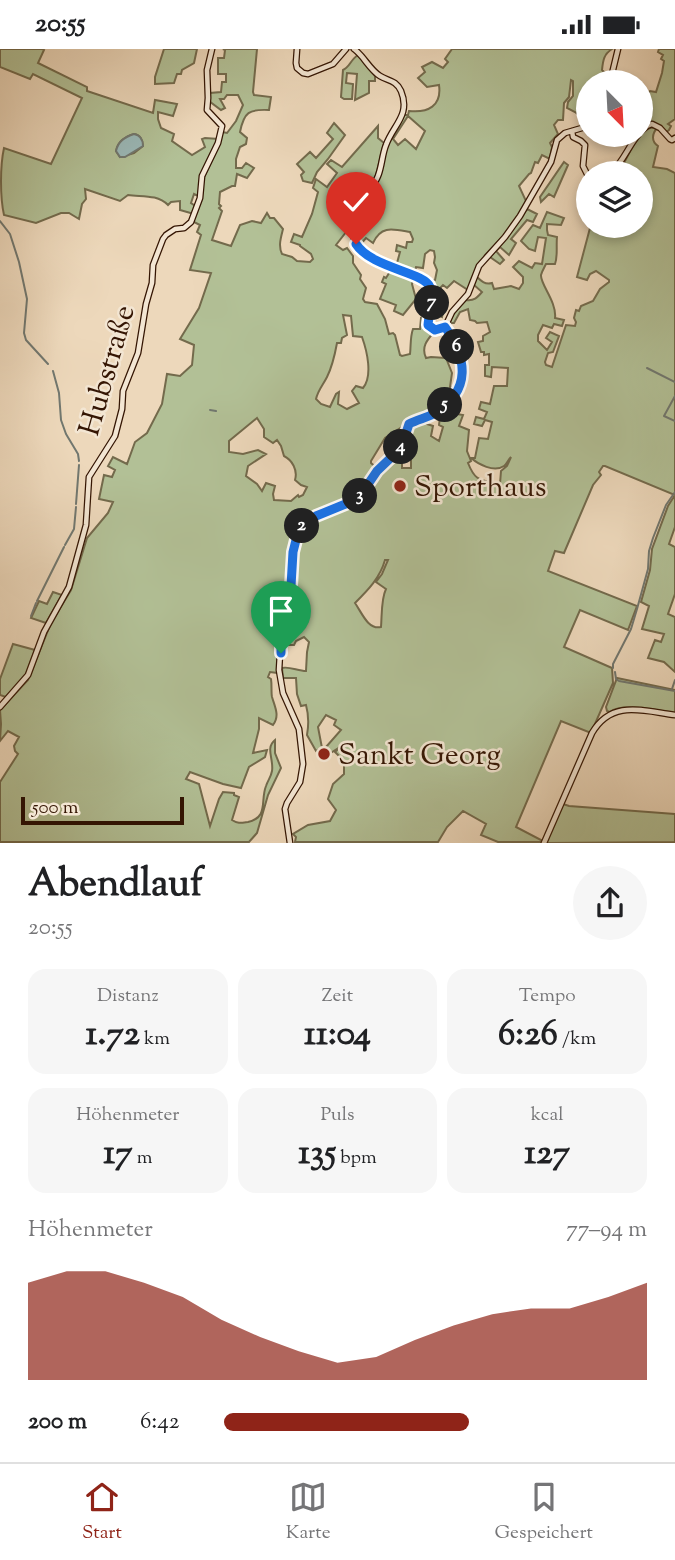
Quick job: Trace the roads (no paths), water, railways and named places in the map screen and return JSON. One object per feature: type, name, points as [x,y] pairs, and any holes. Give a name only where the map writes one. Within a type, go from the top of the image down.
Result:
[{"type":"street","name":"Hubstraße","points":[[0,707],[28,675],[44,632],[71,580],[86,525],[89,477],[113,441],[122,409],[123,391],[136,359],[152,283],[153,265],[163,239],[171,231],[184,228],[191,222],[200,198],[202,176],[220,139],[222,126],[207,108],[207,68],[212,49]]},
{"type":"street","points":[[297,49],[296,63],[299,71],[308,74],[332,65],[346,49]]},
{"type":"street","points":[[354,49],[378,75],[395,83],[402,93],[403,111],[386,143],[377,177],[357,213],[354,231],[356,244],[371,258],[426,281],[431,288],[432,301],[428,325],[435,330],[445,327],[452,312],[468,294],[478,268],[510,231],[525,208],[549,165],[557,140],[563,134],[576,130]]},
{"type":"street","points":[[613,70],[618,49]]},
{"type":"street","points":[[653,124],[670,139],[675,138]]},
{"type":"street","points":[[572,131],[573,137],[585,145],[583,161]]},
{"type":"street","points":[[290,842],[285,809],[300,782],[303,764],[298,725],[281,685],[279,670],[281,637],[296,540],[306,522],[360,496],[377,471],[401,448],[408,425],[438,411],[460,389],[462,360],[445,327]]},
{"type":"street","points":[[544,842],[592,733],[601,720],[624,709],[675,715]]},
{"type":"water","points":[[134,134],[141,138],[143,146],[125,157],[120,157],[116,151],[118,145]]},
{"type":"waterway","points":[[0,221],[10,234],[19,262],[27,299],[24,333],[26,340],[48,364]]},
{"type":"waterway","points":[[647,368],[675,382]]},
{"type":"waterway","points":[[53,371],[59,393],[61,420],[79,461]]},
{"type":"waterway","points":[[675,396],[664,416],[675,421]]},
{"type":"waterway","points":[[210,410],[216,411]]},
{"type":"waterway","points":[[76,504],[79,465]]},
{"type":"waterway","points":[[613,668],[631,629],[648,569],[653,538],[666,505],[675,492]]},
{"type":"waterway","points":[[65,545],[74,529],[76,507]]},
{"type":"waterway","points":[[37,601],[64,547]]},
{"type":"waterway","points":[[31,616],[36,603]]},
{"type":"waterway","points":[[615,672],[619,681],[675,691]]},
{"type":"waterway","points":[[672,689],[675,680]]},
{"type":"place","name":"Sporthaus","points":[[400,486]]},
{"type":"place","name":"Sankt Georg","points":[[324,754]]}]
